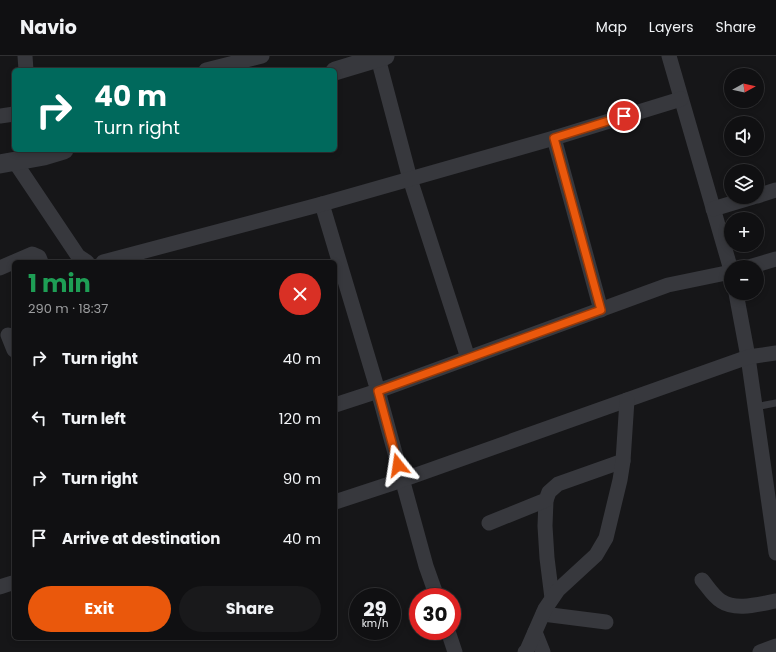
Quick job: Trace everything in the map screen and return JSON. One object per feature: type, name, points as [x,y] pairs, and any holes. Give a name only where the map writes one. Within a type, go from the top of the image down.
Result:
[{"type":"street","points":[[25,56],[26,68]]},
{"type":"street","points":[[669,56],[728,260]]},
{"type":"street","points":[[337,70],[381,57],[410,179],[468,358]]},
{"type":"street","points":[[216,68],[254,60]]},
{"type":"street","points":[[111,260],[322,204],[554,138],[681,99]]},
{"type":"street","points":[[0,116],[12,114]]},
{"type":"street","points":[[554,138],[601,310]]},
{"type":"street","points":[[55,152],[7,163],[78,256],[84,260]]},
{"type":"street","points":[[764,194],[776,190]]},
{"type":"street","points":[[322,204],[334,260]]},
{"type":"street","points":[[713,209],[730,204]]},
{"type":"street","points":[[18,260],[32,254],[39,257],[40,260]]},
{"type":"street","points":[[764,263],[776,259]]},
{"type":"street","points":[[0,268],[12,263]]},
{"type":"street","points":[[337,404],[378,391],[668,285],[724,273]]},
{"type":"street","points":[[337,275],[341,294],[378,391],[426,566],[434,588]]},
{"type":"street","points":[[737,300],[748,357],[776,552]]},
{"type":"street","points":[[7,335],[12,346]]},
{"type":"street","points":[[337,501],[402,480],[748,357],[776,353]]},
{"type":"street","points":[[525,652],[552,598],[558,590],[596,555],[606,538],[624,461],[627,400]]},
{"type":"street","points":[[552,598],[545,532],[546,500],[549,492],[558,484],[624,461]]},
{"type":"street","points":[[489,523],[546,500]]},
{"type":"street","points":[[702,580],[713,594],[721,601],[732,605],[744,606],[776,601]]},
{"type":"street","points":[[543,614],[606,622]]},
{"type":"street","points":[[535,632],[543,652]]},
{"type":"street","points":[[451,640],[455,652]]},
{"type":"street","points":[[760,652],[776,646]]},
{"type":"lane","points":[[755,408],[776,403]]},
{"type":"route","points":[[398,465],[378,391],[601,310],[554,138],[624,116]]}]
